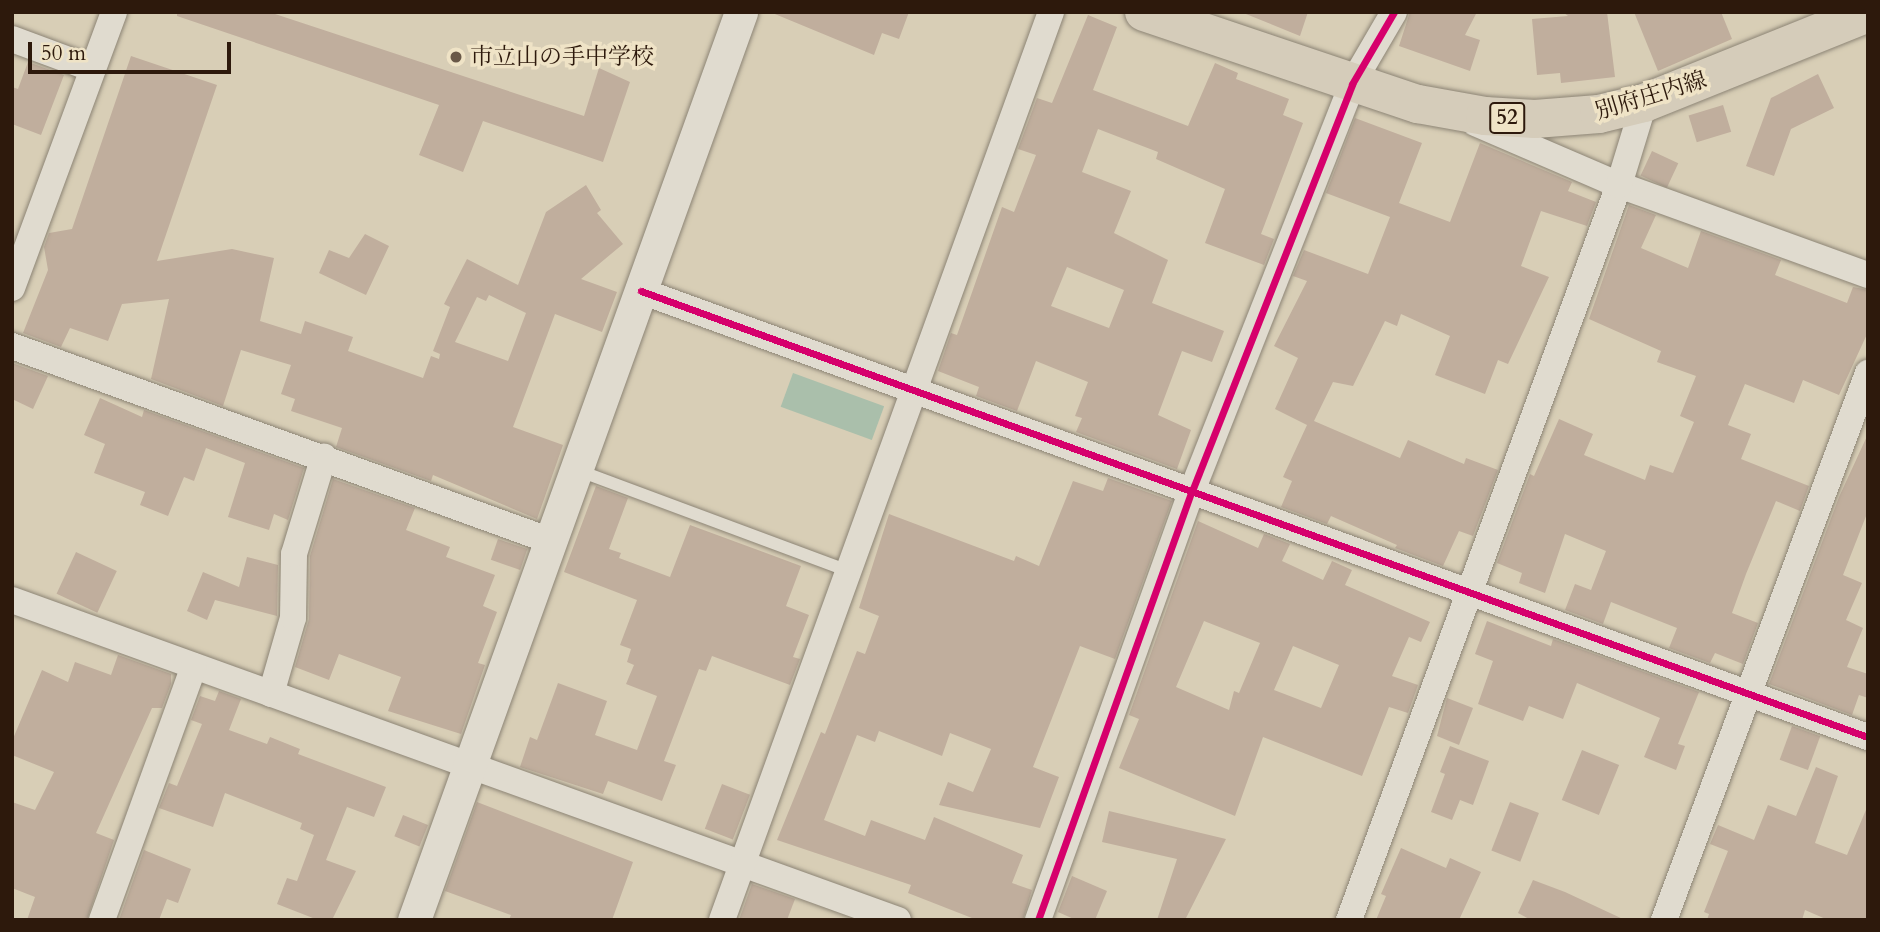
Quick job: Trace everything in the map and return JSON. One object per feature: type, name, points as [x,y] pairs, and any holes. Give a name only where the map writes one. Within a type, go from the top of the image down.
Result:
[{"type":"main road","name":"別府庄内線","points":[[1144,12],[1352,84],[1444,109],[1504,118],[1554,118],[1644,103],[1868,13]]},
{"type":"street","points":[[12,288],[114,12]]},
{"type":"street","points":[[414,920],[741,12]]},
{"type":"street","points":[[722,920],[1051,12]]},
{"type":"street","points":[[1038,920],[1192,491],[1352,84],[1394,12]]},
{"type":"street","points":[[12,38],[93,69]]},
{"type":"street","points":[[1349,920],[1619,185],[1644,103]]},
{"type":"street","points":[[1444,109],[1619,185],[1868,275]]},
{"type":"street","points":[[641,291],[1868,737]]},
{"type":"street","points":[[12,346],[324,456],[551,541]]},
{"type":"street","points":[[1664,920],[1868,373]]},
{"type":"street","points":[[271,694],[293,618],[294,554],[324,456]]},
{"type":"street","points":[[12,600],[898,920]]},
{"type":"street","points":[[102,920],[194,666]]},
{"type":"lane","points":[[577,470],[848,571]]},
{"type":"shaded area","points":[[793,373],[884,406],[872,440],[781,407]]},
{"type":"building","points":[[177,12],[269,12],[584,116],[599,68],[630,82],[603,162],[483,121],[463,172],[419,155],[439,105],[177,16]]},
{"type":"building","points":[[770,12],[909,12],[899,39],[882,33],[874,55]]},
{"type":"building","points":[[1241,12],[1308,12],[1300,36]]},
{"type":"building","points":[[1410,12],[1477,12],[1465,35],[1480,40],[1470,71],[1399,46]]},
{"type":"building","points":[[1563,12],[1607,12],[1615,77],[1561,83],[1560,73],[1537,75],[1532,19],[1568,16]]},
{"type":"building","points":[[1634,12],[1721,12],[1732,39],[1658,71]]},
{"type":"building","points":[[1088,15],[1117,27],[1093,90],[1188,126],[1215,63],[1238,73],[1236,79],[1289,99],[1283,115],[1303,123],[1261,234],[1274,239],[1264,265],[1205,243],[1225,189],[1156,159],[1158,152],[1098,129],[1082,172],[1131,191],[1114,233],[1168,260],[1152,303],[1224,331],[1212,362],[1182,351],[1158,415],[1191,430],[1177,469],[1076,432],[1082,418],[1075,416],[1088,382],[1036,361],[1017,411],[976,396],[979,387],[938,371],[951,333],[957,335],[1002,207],[1014,212],[1036,155],[1018,149],[1037,98],[1052,103]],"holes":[[[1067,267],[1124,290],[1109,328],[1051,306]]]},
{"type":"building","points":[[131,56],[217,85],[157,261],[232,249],[274,258],[260,321],[301,334],[305,321],[353,337],[348,351],[423,378],[431,356],[439,359],[440,354],[433,351],[450,307],[444,304],[467,259],[518,285],[546,212],[586,185],[601,210],[597,213],[623,244],[581,279],[617,292],[602,332],[555,314],[513,427],[563,445],[537,519],[433,475],[431,481],[336,447],[342,428],[291,411],[295,399],[281,394],[291,365],[241,350],[223,406],[151,379],[169,299],[122,304],[108,341],[70,328],[61,347],[23,333],[48,270],[44,247],[49,233],[72,229]],"holes":[[[489,295],[526,313],[508,361],[455,342],[477,297],[486,301]]]},
{"type":"building","points":[[28,62],[64,75],[41,135],[12,124],[12,87],[18,89]]},
{"type":"building","points":[[1818,74],[1834,108],[1791,129],[1774,176],[1746,166],[1771,98]]},
{"type":"building","points":[[1723,105],[1731,132],[1697,142],[1689,116]]},
{"type":"building","points":[[1355,118],[1422,143],[1399,203],[1450,222],[1480,143],[1572,182],[1568,191],[1596,202],[1587,226],[1541,211],[1521,266],[1549,277],[1508,364],[1498,360],[1485,394],[1435,375],[1450,336],[1401,314],[1397,326],[1385,321],[1353,386],[1333,382],[1314,421],[1400,458],[1408,440],[1464,464],[1466,458],[1498,470],[1473,536],[1459,531],[1443,566],[1395,548],[1397,545],[1331,516],[1327,524],[1281,507],[1292,481],[1283,477],[1307,425],[1275,409],[1298,358],[1274,346],[1307,281],[1293,276],[1304,250],[1368,274],[1390,217],[1326,193]]},
{"type":"building","points":[[1652,151],[1678,163],[1667,188],[1641,175]]},
{"type":"building","points":[[1629,205],[1656,215],[1641,248],[1688,268],[1701,231],[1781,260],[1775,275],[1847,303],[1853,287],[1868,290],[1868,332],[1839,395],[1803,380],[1794,403],[1745,384],[1728,425],[1751,434],[1741,459],[1809,486],[1800,511],[1776,501],[1746,574],[1732,613],[1758,623],[1743,664],[1715,653],[1710,663],[1669,648],[1677,628],[1611,602],[1603,624],[1565,610],[1575,584],[1591,590],[1606,551],[1565,534],[1545,593],[1519,583],[1522,573],[1497,563],[1530,474],[1534,476],[1559,419],[1593,434],[1584,455],[1645,480],[1650,465],[1673,473],[1694,422],[1680,416],[1696,376],[1657,362],[1661,351],[1589,319]]},
{"type":"building","points":[[365,234],[389,246],[366,295],[319,273],[329,250],[349,258]]},
{"type":"building","points":[[12,363],[48,376],[33,409],[12,399]]},
{"type":"building","points":[[100,398],[142,417],[144,410],[304,468],[288,520],[274,514],[269,530],[228,517],[245,463],[206,448],[194,481],[184,477],[168,516],[140,505],[145,492],[94,473],[105,444],[84,435]]},
{"type":"building","points":[[1868,434],[1868,511],[1843,575],[1862,583],[1846,620],[1863,628],[1847,667],[1868,674],[1868,698],[1859,695],[1852,715],[1769,684],[1839,497]]},
{"type":"building","points":[[1108,478],[1172,501],[1115,659],[1080,646],[1033,767],[1059,777],[1040,828],[939,805],[948,782],[973,792],[991,749],[950,733],[942,756],[879,731],[875,742],[857,735],[824,820],[865,836],[871,820],[925,840],[934,817],[1023,855],[1012,883],[1032,890],[1023,920],[977,920],[908,893],[911,885],[777,840],[821,732],[825,734],[857,651],[865,654],[879,616],[859,608],[889,514],[1014,561],[1016,556],[1039,566],[1073,481],[1103,491]]},
{"type":"building","points":[[333,479],[415,508],[406,530],[450,547],[446,557],[495,575],[483,606],[497,612],[478,663],[485,665],[461,734],[388,711],[401,677],[339,654],[329,680],[295,667],[309,619],[310,556]]},
{"type":"building","points":[[596,486],[628,498],[609,549],[621,553],[619,558],[670,577],[690,525],[801,566],[786,606],[809,615],[793,657],[800,659],[790,685],[712,656],[706,671],[699,669],[664,761],[676,765],[662,801],[608,781],[603,794],[520,767],[530,737],[537,740],[558,683],[607,701],[595,735],[637,750],[657,696],[626,684],[634,665],[627,662],[631,649],[620,645],[637,600],[564,572]]},
{"type":"building","points":[[1198,521],[1258,548],[1264,534],[1290,544],[1282,561],[1323,580],[1332,561],[1352,570],[1345,585],[1430,622],[1421,642],[1409,637],[1392,676],[1418,685],[1408,713],[1389,707],[1362,776],[1263,737],[1235,816],[1119,768],[1139,719],[1129,715]],"holes":[[[1204,621],[1260,643],[1239,693],[1234,691],[1229,710],[1176,687]],[[1293,646],[1339,665],[1321,708],[1274,690]]]},
{"type":"building","points":[[498,539],[527,549],[520,570],[491,560]]},
{"type":"building","points":[[76,552],[117,571],[97,613],[57,594]]},
{"type":"building","points":[[247,557],[278,565],[277,616],[215,600],[207,620],[187,611],[203,572],[239,587]]},
{"type":"building","points":[[1487,621],[1551,646],[1553,639],[1699,692],[1678,744],[1685,746],[1676,770],[1644,757],[1660,718],[1577,683],[1563,719],[1529,706],[1523,721],[1478,704],[1493,661],[1475,654]]},
{"type":"building","points":[[118,655],[171,674],[171,684],[162,708],[152,708],[96,833],[114,840],[87,920],[27,920],[35,897],[12,888],[12,802],[35,810],[54,772],[12,755],[12,741],[42,670],[68,682],[75,662],[111,675]]},
{"type":"building","points":[[219,691],[241,699],[229,730],[267,744],[270,737],[300,749],[298,754],[386,787],[374,817],[347,807],[326,860],[356,871],[332,920],[318,920],[277,904],[287,878],[297,881],[314,835],[300,829],[302,823],[225,793],[213,827],[159,808],[169,783],[177,786],[202,724],[191,720],[200,696],[215,701]]},
{"type":"building","points":[[1447,698],[1473,708],[1459,745],[1437,736]]},
{"type":"building","points":[[1792,726],[1820,736],[1808,770],[1780,760]]},
{"type":"building","points":[[1450,746],[1489,761],[1473,805],[1460,800],[1452,820],[1431,812],[1445,774],[1440,772]]},
{"type":"building","points":[[1582,750],[1619,765],[1599,815],[1562,800]]},
{"type":"building","points":[[1816,767],[1838,776],[1815,843],[1847,855],[1868,805],[1868,920],[1828,920],[1805,910],[1802,920],[1707,920],[1709,914],[1704,912],[1728,851],[1710,844],[1718,825],[1754,840],[1768,805],[1796,816]]},
{"type":"building","points":[[722,784],[750,795],[733,840],[705,829]]},
{"type":"building","points":[[477,802],[633,862],[612,920],[509,920],[511,915],[445,891]]},
{"type":"building","points":[[1510,802],[1539,813],[1520,862],[1491,851]]},
{"type":"building","points":[[1109,811],[1226,839],[1185,920],[1157,920],[1177,859],[1102,842]]},
{"type":"building","points":[[403,815],[428,825],[419,846],[394,836]]},
{"type":"building","points":[[1401,848],[1446,868],[1450,858],[1481,872],[1459,920],[1376,920],[1386,896],[1381,894]]},
{"type":"building","points":[[144,850],[191,869],[178,903],[167,899],[159,920],[119,920]]},
{"type":"building","points":[[1072,876],[1107,891],[1095,920],[1076,920],[1058,912]]},
{"type":"building","points":[[1533,880],[1625,920],[1531,920],[1518,913]]},
{"type":"building","points":[[752,884],[795,899],[787,920],[739,920]]},
{"type":"cycle path","points":[[1038,920],[1192,491],[1352,84],[1394,12]]},
{"type":"cycle path","points":[[641,291],[1868,737]]},
{"type":"place","name":"市立山の手中学校","points":[[456,57]]}]
